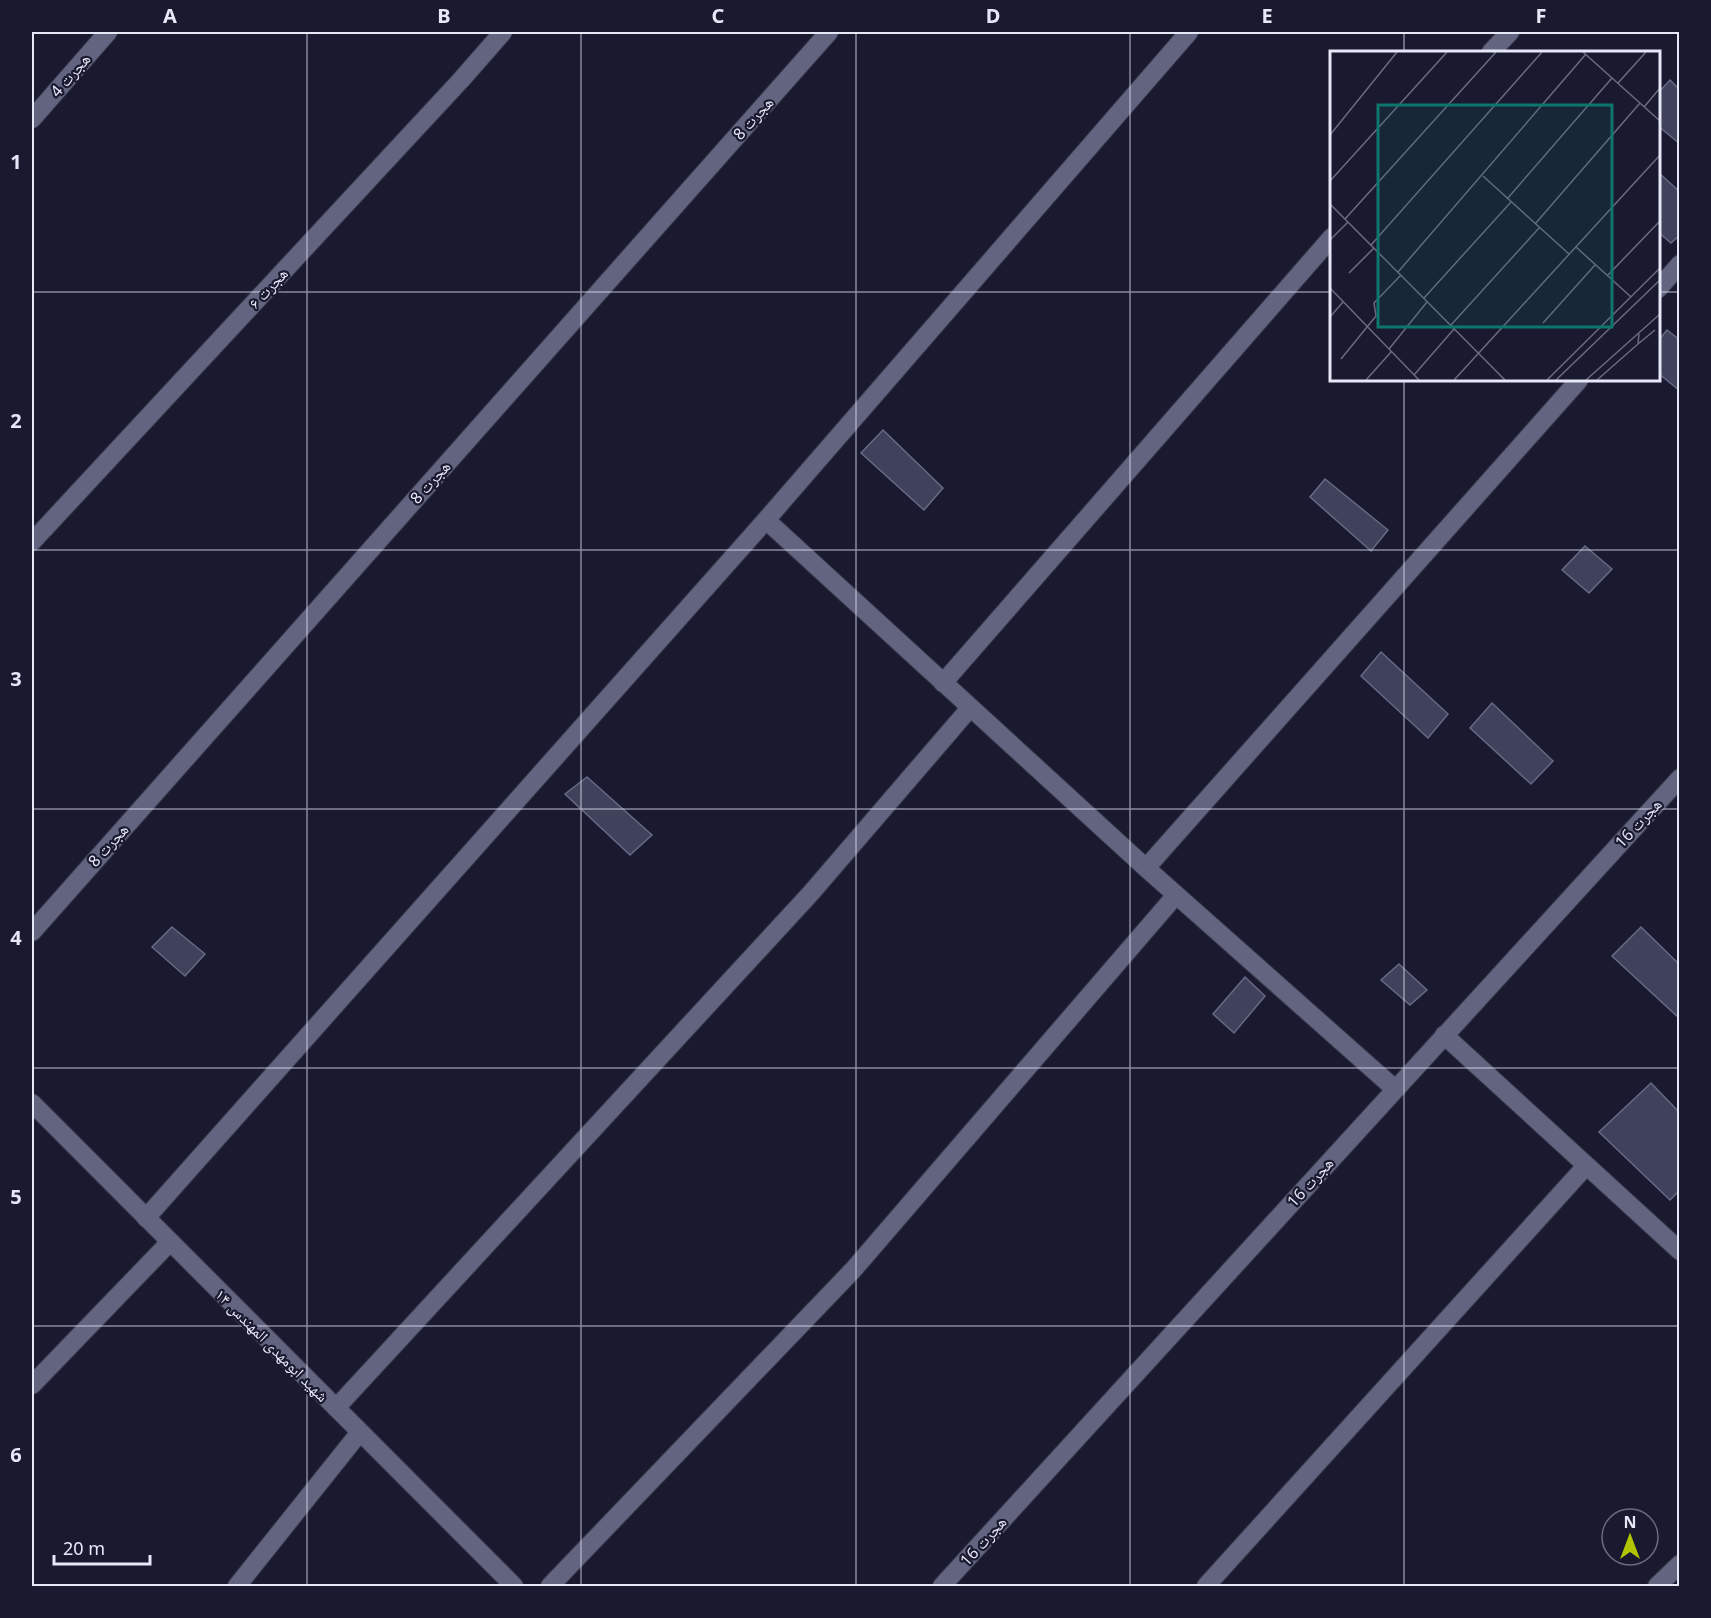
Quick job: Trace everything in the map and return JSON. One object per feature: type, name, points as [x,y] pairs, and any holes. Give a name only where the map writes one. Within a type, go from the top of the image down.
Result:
[{"type":"street","name":"هجرت 4","points":[[32,119],[108,32]]},
{"type":"street","name":"هجرت ۶","points":[[32,542],[503,32]]},
{"type":"street","name":"هجرت 8","points":[[32,932],[829,32]]},
{"type":"street","points":[[146,1218],[766,520],[1189,32]]},
{"type":"street","points":[[1492,51],[1510,32]]},
{"type":"street","points":[[943,683],[1330,239]]},
{"type":"street","points":[[1660,288],[1680,264]]},
{"type":"street","points":[[1146,868],[1578,381]]},
{"type":"street","points":[[766,520],[1146,868],[1395,1089]]},
{"type":"street","points":[[336,1408],[811,893],[970,708]]},
{"type":"street","name":"هجرت 16","points":[[942,1587],[1680,778]]},
{"type":"street","points":[[550,1587],[853,1270],[1176,895]]},
{"type":"street","points":[[1444,1035],[1586,1166],[1676,1242]]},
{"type":"street","name":"شهید ابومهدی المهندس ۱۴","points":[[32,1103],[514,1587]]},
{"type":"street","points":[[1206,1587],[1586,1166]]},
{"type":"street","points":[[32,1385],[170,1242]]},
{"type":"street","points":[[237,1587],[360,1432]]},
{"type":"street","points":[[1657,1587],[1680,1564]]},
{"type":"building","points":[[1670,80],[1680,90],[1680,144],[1660,128],[1660,91]]},
{"type":"building","points":[[1660,174],[1680,192],[1680,235],[1671,243],[1660,234]]},
{"type":"building","points":[[1667,330],[1680,340],[1680,391],[1660,375],[1660,339]]},
{"type":"building","points":[[883,430],[943,488],[924,510],[861,453]]},
{"type":"building","points":[[1325,479],[1388,530],[1371,551],[1310,497]]},
{"type":"building","points":[[1585,546],[1612,569],[1589,593],[1562,570]]},
{"type":"building","points":[[1381,652],[1448,714],[1428,738],[1361,676]]},
{"type":"building","points":[[1492,703],[1553,761],[1531,784],[1470,728]]},
{"type":"building","points":[[587,777],[652,835],[630,855],[565,794]]},
{"type":"building","points":[[172,927],[205,954],[185,976],[152,947]]},
{"type":"building","points":[[1641,927],[1680,965],[1680,1019],[1612,956]]},
{"type":"building","points":[[1399,964],[1427,990],[1410,1005],[1381,980]]},
{"type":"building","points":[[1245,977],[1265,996],[1234,1033],[1213,1014]]},
{"type":"building","points":[[1651,1083],[1680,1113],[1680,1190],[1670,1200],[1599,1132]]}]
